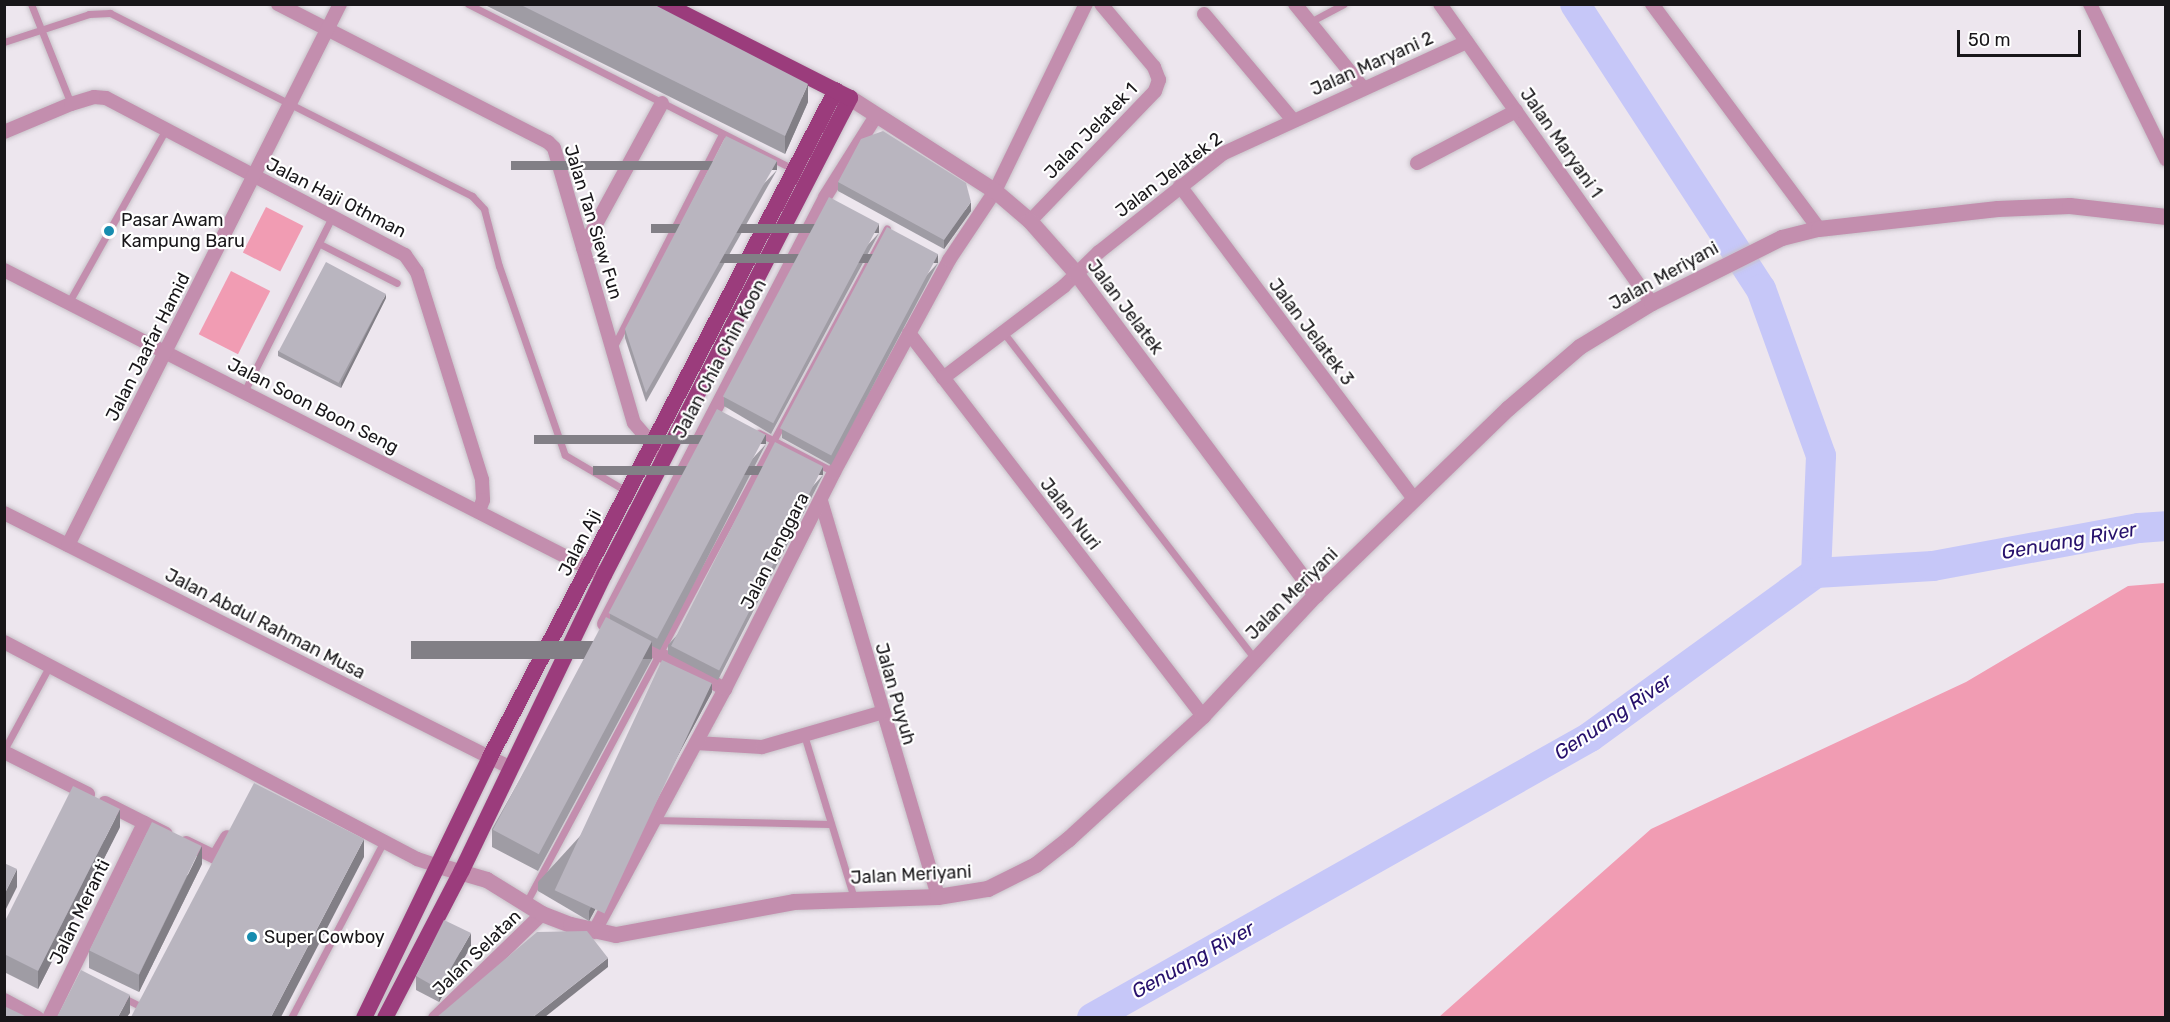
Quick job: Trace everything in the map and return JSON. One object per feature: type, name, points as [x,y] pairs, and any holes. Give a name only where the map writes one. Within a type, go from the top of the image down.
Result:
[{"type":"main road","points":[[664,4],[843,94]]},
{"type":"main road","name":"Jalan Aji","points":[[364,1017],[439,867],[490,757],[570,606],[596,572],[658,451],[795,170],[843,94]]},
{"type":"main road","name":"Jalan Aji","points":[[658,451],[805,186],[843,94]]},
{"type":"main road","name":"Jalan Aji","points":[[385,1017],[462,870],[508,767],[585,614],[596,572]]},
{"type":"street","name":"Jalan Tan Siew Fun","points":[[278,4],[548,142],[554,148],[634,423],[658,451]]},
{"type":"street","name":"Jalan Jaafar Hamid","points":[[68,545],[340,4]]},
{"type":"street","points":[[995,191],[1086,4]]},
{"type":"street","name":"Jalan Jelatek 1","points":[[1030,221],[1155,91],[1159,80],[1154,67],[1101,4]]},
{"type":"street","points":[[1294,4],[1363,88]]},
{"type":"street","name":"Jalan Maryani 1","points":[[1440,4],[1652,303]]},
{"type":"street","points":[[1652,4],[1819,229]]},
{"type":"street","points":[[2090,4],[2166,159]]},
{"type":"street","points":[[1204,14],[1292,119]]},
{"type":"street","name":"Jalan Maryani 2","points":[[1292,119],[1467,42]]},
{"type":"street","name":"Jalan Jelatek","points":[[843,94],[995,191],[1030,221],[1076,273],[1317,595]]},
{"type":"street","name":"Jalan Haji Othman","points":[[4,132],[71,104],[94,97],[106,98],[165,131],[333,215],[405,255],[413,263],[482,480],[483,500],[479,511]]},
{"type":"street","points":[[583,248],[662,103]]},
{"type":"street","points":[[1417,163],[1516,111]]},
{"type":"street","name":"Jalan Chia Chin Koon","points":[[613,629],[719,412],[876,116]]},
{"type":"street","name":"Jalan Jelatek 2","points":[[943,378],[1222,154],[1292,119]]},
{"type":"street","points":[[805,186],[830,200]]},
{"type":"street","name":"Jalan Jelatek 3","points":[[1180,186],[1414,499]]},
{"type":"street","name":"Jalan Tenggara","points":[[594,932],[725,689],[834,472],[909,333],[944,257],[995,191]]},
{"type":"street","name":"Jalan Meriyani","points":[[439,867],[462,870],[542,914],[594,932],[616,934],[754,908],[854,899],[938,897],[988,889],[1036,865],[1069,840],[1203,716],[1317,595],[1414,499],[1562,362],[1652,303],[1704,274],[1782,238],[1819,229],[2060,206],[2166,217]]},
{"type":"street","name":"Jalan Soon Boon Seng","points":[[4,270],[596,572]]},
{"type":"street","name":"Jalan Nuri","points":[[909,333],[1203,716]]},
{"type":"street","name":"Jalan Puyuh","points":[[821,501],[880,713],[938,897]]},
{"type":"street","name":"Jalan Abdul Rahman Musa","points":[[4,513],[508,767]]},
{"type":"street","points":[[570,606],[725,689]]},
{"type":"street","points":[[4,642],[50,665],[259,781],[439,867]]},
{"type":"street","points":[[696,743],[762,747],[805,738],[880,713]]},
{"type":"street","points":[[4,751],[144,823],[212,862],[233,826]]},
{"type":"street","name":"Jalan Meranti","points":[[49,1017],[77,973],[144,823]]},
{"type":"street","name":"Jalan Selatan","points":[[435,1017],[542,914]]},
{"type":"street","points":[[4,1000],[38,1017]]},
{"type":"lane","points":[[31,4],[71,104]]},
{"type":"lane","points":[[468,4],[795,170]]},
{"type":"lane","points":[[1308,23],[1344,4]]},
{"type":"lane","points":[[4,42],[89,14],[110,13],[480,201],[565,455],[636,495]]},
{"type":"lane","points":[[69,302],[165,131]]},
{"type":"lane","points":[[613,349],[722,134]]},
{"type":"lane","points":[[244,392],[333,215]]},
{"type":"lane","points":[[876,223],[897,233]]},
{"type":"lane","points":[[525,904],[887,228]]},
{"type":"lane","points":[[320,244],[397,283]]},
{"type":"lane","points":[[1003,332],[1255,659]]},
{"type":"lane","points":[[754,430],[834,472]]},
{"type":"lane","points":[[4,751],[50,665]]},
{"type":"lane","points":[[805,738],[854,899]]},
{"type":"lane","points":[[653,820],[830,824]]},
{"type":"lane","points":[[291,1017],[384,841]]},
{"type":"lane","points":[[112,992],[141,1007]]},
{"type":"lane","points":[[136,1017],[147,996]]},
{"type":"shaded area","points":[[266,207],[303,226],[280,272],[243,252]]},
{"type":"shaded area","points":[[231,271],[270,291],[238,354],[199,334]]},
{"type":"shaded area","points":[[2165,583],[2165,1017],[1439,1017],[1651,829],[1966,682],[2128,586]]},
{"type":"building","points":[[519,4],[653,4],[808,84],[785,136]]},
{"type":"building","points":[[883,131],[966,183],[971,202],[944,240],[838,182],[861,139]]},
{"type":"building","points":[[726,136],[777,161],[646,393],[625,329]]},
{"type":"building","points":[[829,197],[879,224],[773,423],[723,397]]},
{"type":"building","points":[[887,227],[938,254],[831,456],[780,428]]},
{"type":"building","points":[[326,262],[386,294],[339,383],[279,351]]},
{"type":"building","points":[[717,409],[766,435],[657,639],[609,613]]},
{"type":"building","points":[[775,442],[823,467],[719,671],[671,646]]},
{"type":"building","points":[[606,617],[652,641],[539,854],[493,830]]},
{"type":"building","points":[[662,660],[712,683],[605,913],[555,890]]},
{"type":"building","name":"Super Cowboy","points":[[254,783],[364,839],[271,1017],[131,1017]]},
{"type":"building","points":[[73,786],[120,809],[38,971],[4,954],[4,923]]},
{"type":"building","points":[[152,822],[201,846],[139,975],[89,951]]},
{"type":"building","points":[[4,863],[17,869],[4,895]]},
{"type":"building","points":[[444,920],[471,933],[439,989],[416,976]]},
{"type":"building","points":[[587,931],[608,958],[533,1017],[437,1017],[537,932]]},
{"type":"building","points":[[81,970],[130,995],[118,1017],[57,1017]]},
{"type":"building","points":[[4,1006],[27,1017],[4,1017]]},
{"type":"waterway","points":[[1575,4],[1761,289],[1821,456],[1816,573]]},
{"type":"waterway","name":"Genuang River","points":[[1092,1018],[1590,737],[1816,573],[1933,566],[2139,528],[2166,526]]},
{"type":"place","name":"Pasar Awam Kampung Baru","points":[[109,231]]},
{"type":"place","name":"Super Cowboy","points":[[252,937]]}]
